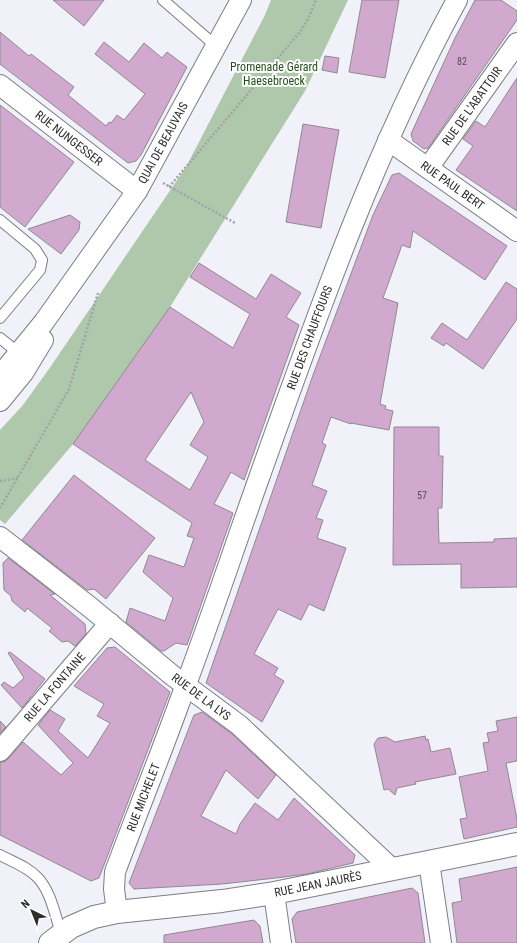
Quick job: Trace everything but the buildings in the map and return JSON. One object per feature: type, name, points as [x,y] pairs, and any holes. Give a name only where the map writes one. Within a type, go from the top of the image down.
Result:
[{"type":"main road","name":"RUE JEAN JAURÈS","points":[[56,938],[84,920],[116,912],[222,901],[274,893],[517,844]]},
{"type":"street","name":"QUAI DE BEAUVAIS","points":[[0,401],[15,384],[24,358],[75,280],[137,191],[241,0]]},
{"type":"street","name":"RUE DES CHAUFFOURS","points":[[186,686],[283,409],[358,209],[405,103],[457,0]]},
{"type":"street","name":"RUE DE L'ABATTOIR","points":[[428,168],[517,43]]},
{"type":"street","name":"RUE NUNGESSER","points":[[0,85],[137,191]]},
{"type":"street","name":"RUE PAUL BERT","points":[[388,140],[517,231]]},
{"type":"street","name":"QUAI DE BEAUVAIS","points":[[0,376],[24,358]]},
{"type":"street","name":"RUE DE LA LYS","points":[[0,537],[110,623],[186,686],[251,735],[392,869]]},
{"type":"street","name":"RUE LA FONTAINE","points":[[0,751],[110,623]]},
{"type":"street","name":"RUE MICHELET","points":[[116,912],[114,889],[115,872],[186,686]]},
{"type":"street","points":[[429,862],[441,943]]},
{"type":"street","points":[[274,893],[281,943]]},
{"type":"lane","points":[[163,0],[216,46]]},
{"type":"lane","points":[[0,220],[35,249],[42,260],[40,270],[0,318]]},
{"type":"lane","points":[[0,338],[24,358]]},
{"type":"lane","points":[[0,855],[26,868],[42,883],[49,897],[56,938]]},
{"type":"path","points":[[169,187],[300,32],[308,19],[316,0]]},
{"type":"path","points":[[147,174],[235,223]]},
{"type":"path","points":[[0,508],[69,389],[98,293]]},
{"type":"path","points":[[0,481],[18,478]]},
{"type":"green space","name":"Promenade Gérard Haesebroeck","points":[[271,0],[348,0],[305,91],[170,307],[73,444],[5,524],[0,520],[0,430],[23,405],[49,369],[186,167],[265,15]]}]
